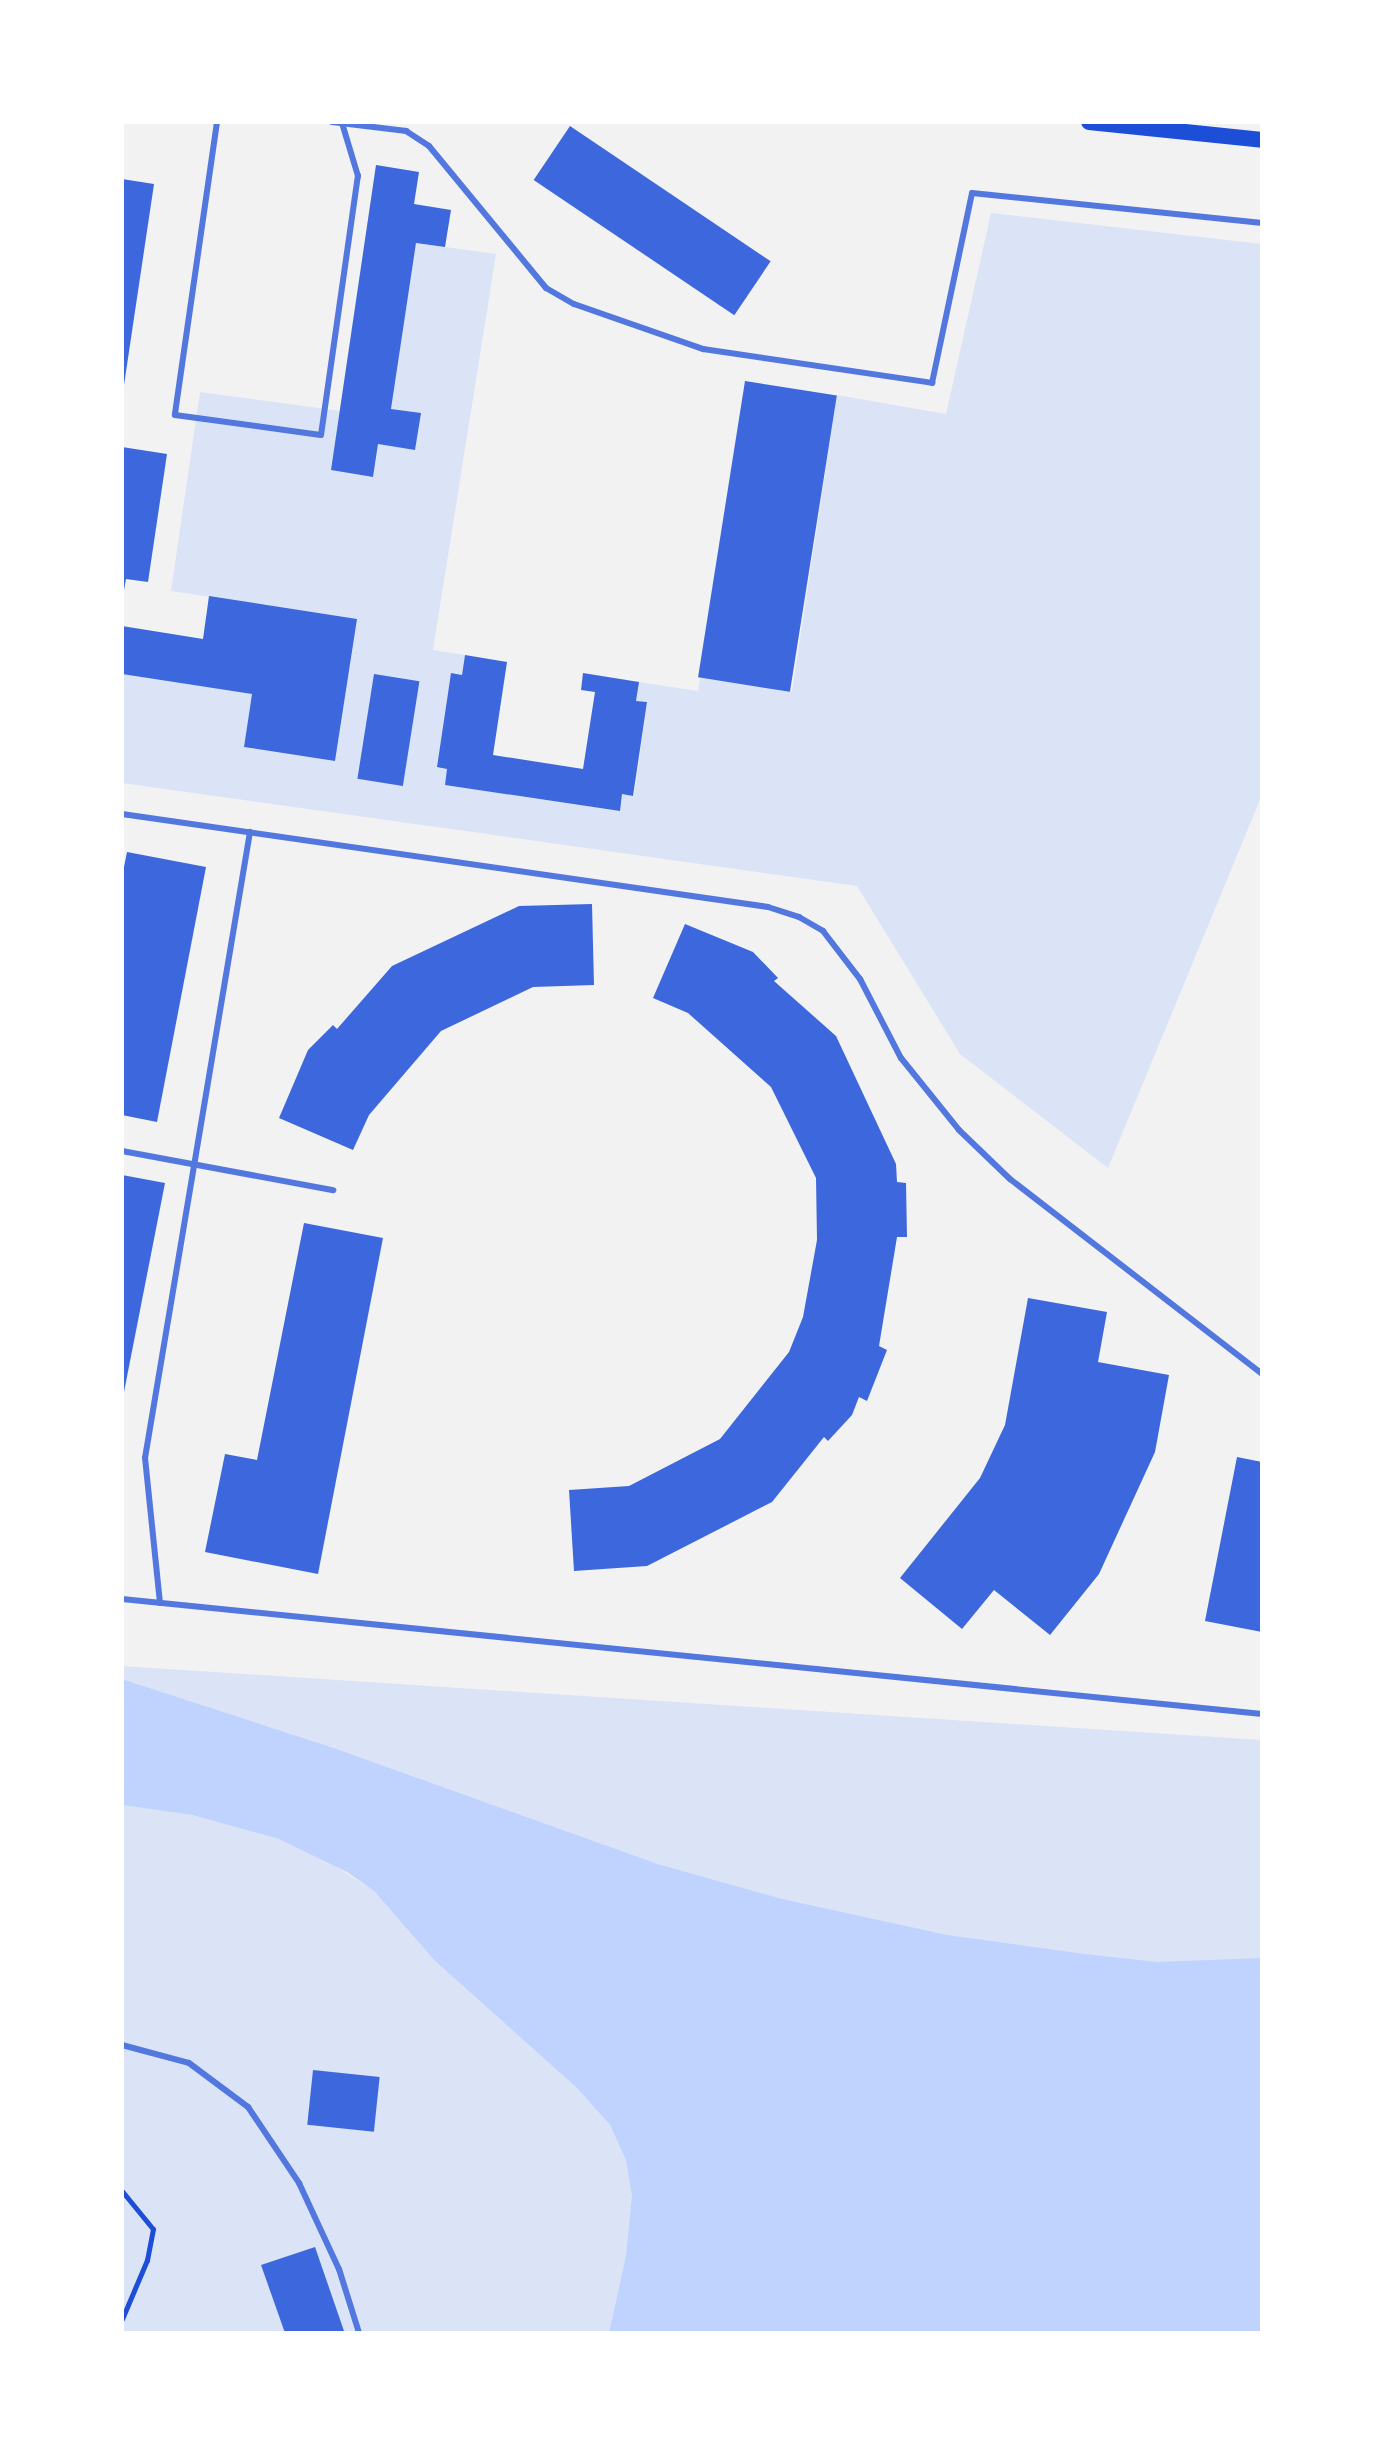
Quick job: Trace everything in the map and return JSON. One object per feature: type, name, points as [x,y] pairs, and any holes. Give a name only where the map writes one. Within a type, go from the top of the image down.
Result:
[{"type":"main road","points":[[1089,122],[1262,140]]},
{"type":"lane","points":[[217,122],[175,415],[321,435],[358,176],[342,123]]},
{"type":"lane","points":[[332,122],[406,131],[429,146],[546,288],[574,304],[703,349],[932,383],[972,193],[1262,223]]},
{"type":"lane","points":[[122,814],[768,907],[799,917],[823,931],[860,979],[901,1058],[959,1130],[1010,1179],[1262,1374]]},
{"type":"lane","points":[[160,1603],[145,1458],[250,832]]},
{"type":"lane","points":[[122,1151],[333,1190]]},
{"type":"lane","points":[[122,1599],[1262,1714]]},
{"type":"lane","points":[[122,2045],[189,2063],[248,2107],[299,2183],[339,2269],[359,2333]]},
{"type":"path","points":[[122,2191],[153,2229],[147,2260],[122,2319]]},
{"type":"shaded area","points":[[991,213],[1262,244],[1262,795],[1108,1168],[960,1054],[857,886],[122,783],[122,674],[252,694],[244,747],[335,761],[357,619],[171,591],[200,392],[340,411],[331,470],[373,477],[378,444],[415,450],[420,413],[391,409],[416,243],[496,254],[433,650],[465,655],[462,675],[451,673],[437,766],[447,769],[446,785],[619,811],[622,794],[634,796],[647,703],[636,701],[639,682],[698,691],[700,678],[792,691],[837,395],[946,414]]},
{"type":"shaded area","points":[[122,1666],[1262,1740],[1262,2333],[122,2333],[122,1805],[192,1815],[279,1839],[314,1852],[374,1891],[435,1961],[577,2088],[610,2125],[626,2159],[781,1899],[658,1864],[334,1748],[122,1679]]},
{"type":"water","points":[[122,1679],[334,1748],[658,1864],[782,1899],[947,1935],[1085,1954],[1157,1962],[1262,1958],[1262,2333],[609,2333],[626,2256],[632,2196],[626,2160],[610,2125],[577,2088],[435,1961],[374,1891],[347,1872],[279,1839],[192,1815],[122,1805]]},
{"type":"building","points":[[570,126],[771,261],[734,315],[534,180]]},
{"type":"building","points":[[376,165],[419,172],[414,204],[451,210],[445,247],[416,243],[391,409],[421,413],[415,450],[378,444],[373,477],[331,470]]},
{"type":"building","points":[[122,179],[154,184],[124,385],[122,385]]},
{"type":"building","points":[[745,381],[837,396],[790,692],[698,677]]},
{"type":"building","points":[[122,447],[167,454],[148,582],[126,579],[124,590]]},
{"type":"building","points":[[209,596],[357,619],[335,761],[244,747],[252,694],[122,674],[122,626],[203,639]]},
{"type":"building","points":[[465,655],[507,662],[493,755],[583,769],[595,692],[581,690],[583,673],[639,682],[636,701],[647,702],[633,796],[622,794],[620,811],[445,785],[447,769],[437,767],[451,673],[462,675]]},
{"type":"building","points":[[374,674],[419,681],[403,786],[357,779]]},
{"type":"building","points":[[127,852],[206,867],[157,1122],[122,1115],[122,877]]},
{"type":"building","points":[[592,904],[594,985],[533,987],[441,1031],[369,1115],[353,1150],[279,1118],[308,1050],[333,1025],[337,1029],[392,966],[519,906]]},
{"type":"building","points":[[685,924],[753,952],[778,978],[774,981],[836,1036],[896,1164],[897,1182],[906,1183],[907,1237],[897,1237],[879,1346],[887,1350],[867,1401],[859,1397],[852,1415],[828,1441],[824,1437],[772,1502],[647,1566],[574,1571],[569,1490],[629,1486],[720,1439],[789,1352],[803,1317],[817,1240],[816,1178],[771,1087],[688,1013],[653,998]]},
{"type":"building","points":[[122,1175],[165,1183],[123,1397],[122,1397]]},
{"type":"building","points":[[304,1223],[383,1238],[318,1574],[205,1552],[225,1454],[257,1460]]},
{"type":"building","points":[[1028,1298],[1107,1312],[1098,1362],[1169,1375],[1155,1452],[1099,1574],[1050,1635],[994,1590],[962,1629],[900,1578],[980,1478],[1005,1425]]},
{"type":"building","points":[[1237,1457],[1262,1462],[1262,1632],[1205,1621]]},
{"type":"building","points":[[313,2070],[380,2077],[374,2132],[307,2125]]},
{"type":"building","points":[[315,2247],[344,2331],[285,2333],[261,2265]]}]
